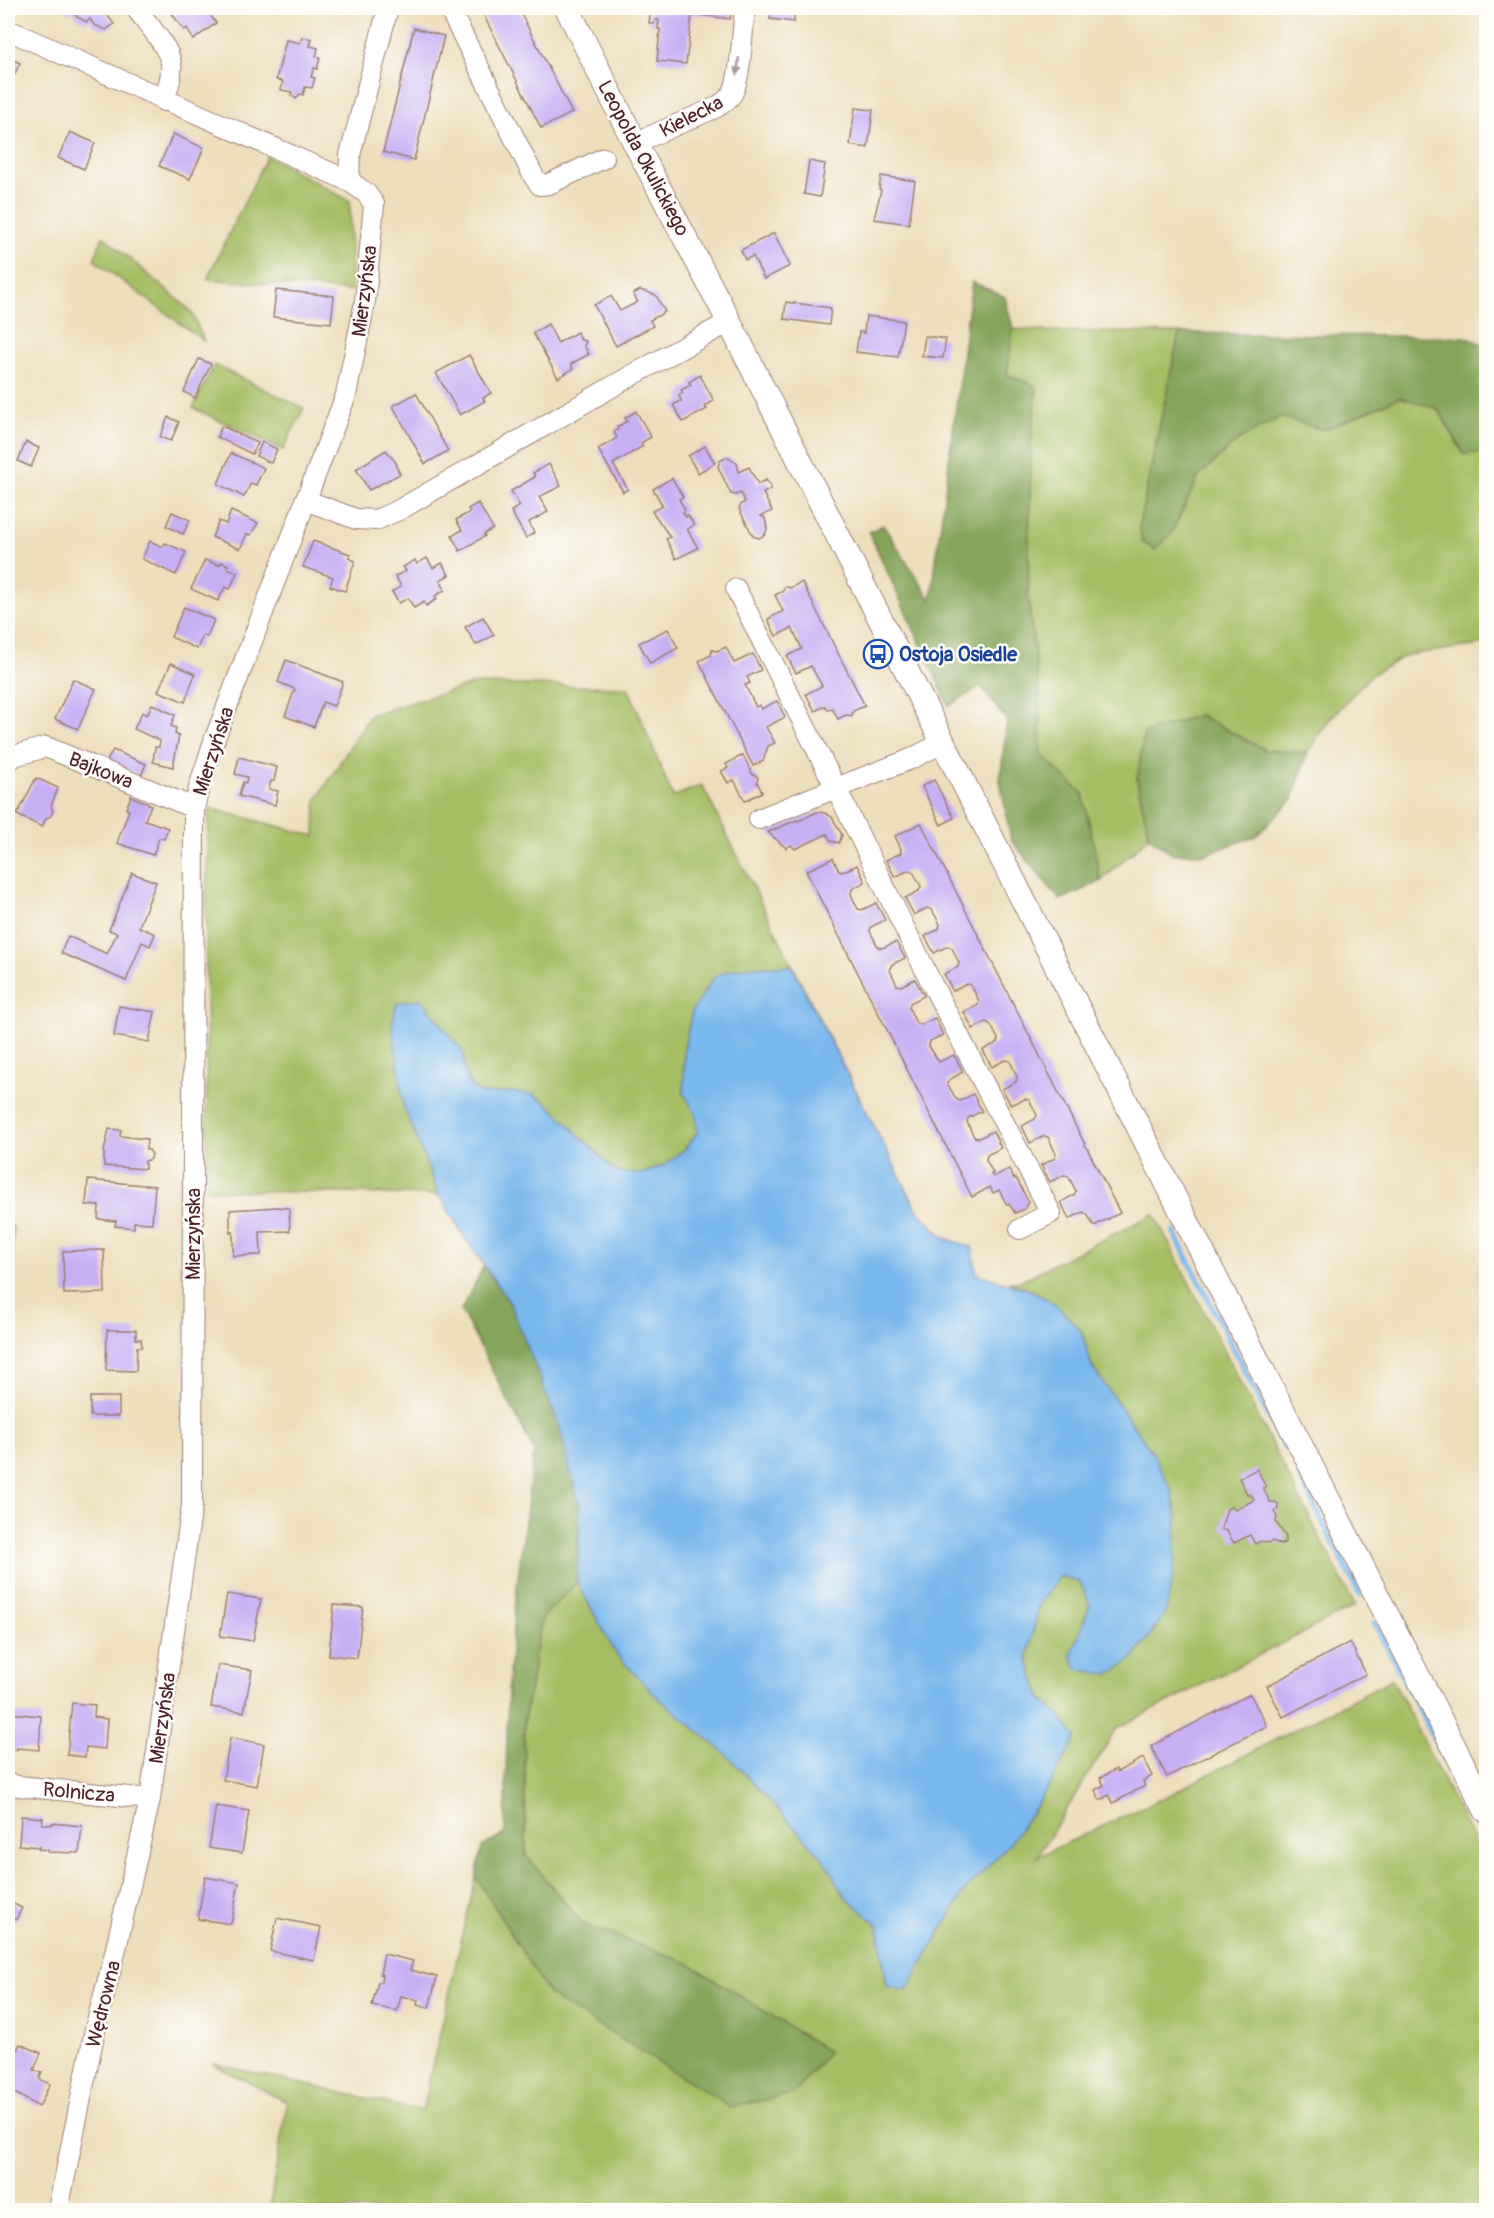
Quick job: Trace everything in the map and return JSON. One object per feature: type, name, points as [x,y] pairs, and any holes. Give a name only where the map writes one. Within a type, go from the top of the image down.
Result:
[{"type":"street","points":[[136,8],[163,45],[171,63],[170,78],[164,100]]},
{"type":"street","points":[[349,181],[350,155],[388,8]]},
{"type":"street","points":[[449,8],[534,177],[540,184],[549,184],[604,158]]},
{"type":"street","name":"Leopolda Okulickiego","points":[[567,8],[726,315],[1486,1810]]},
{"type":"street","name":"Kielecka","points":[[635,143],[717,107],[727,99],[734,90],[737,77],[745,8]]},
{"type":"street","name":"Mierzyńska","points":[[8,30],[349,181],[366,193],[374,204],[365,302],[346,395],[215,738],[194,808],[192,1506],[150,1799]]},
{"type":"street","points":[[305,500],[356,519],[376,520],[399,510],[619,383],[726,315]]},
{"type":"street","points":[[736,589],[932,984],[1051,1214],[1020,1229]]},
{"type":"street","points":[[759,819],[911,759],[942,743]]},
{"type":"street","name":"Bajkowa","points":[[8,762],[14,756],[46,747],[194,808]]},
{"type":"street","name":"Rolnicza","points":[[8,1783],[18,1786],[150,1799]]},
{"type":"street","name":"Wędrowna","points":[[58,2211],[96,2025],[150,1799]]},
{"type":"green space","points":[[267,156],[350,201],[351,291],[207,279]]},
{"type":"green space","points":[[103,236],[191,311],[204,341],[94,260]]},
{"type":"green space","points":[[972,282],[1005,297],[1013,329],[1007,374],[1037,387],[1031,443],[1028,597],[1039,692],[1041,755],[1083,794],[1101,881],[1060,900],[1011,840],[1000,780],[1007,721],[981,686],[949,706],[869,532],[883,525],[931,600]]},
{"type":"green space","points":[[1013,329],[1179,333],[1139,526],[1171,534],[1199,476],[1237,441],[1280,417],[1324,430],[1400,397],[1438,409],[1463,454],[1486,452],[1486,644],[1407,655],[1371,675],[1328,721],[1308,752],[1265,750],[1199,715],[1137,779],[1149,837],[1101,881],[1083,794],[1041,755],[1039,692],[1028,597],[1031,443],[1037,387],[1007,375]]},
{"type":"green space","points":[[1179,333],[1465,337],[1486,345],[1486,452],[1464,454],[1438,409],[1400,397],[1324,430],[1280,417],[1237,441],[1199,476],[1171,534],[1155,550],[1142,542],[1139,526]]},
{"type":"green space","points":[[214,365],[304,408],[283,450],[193,408]]},
{"type":"green space","points":[[474,684],[628,687],[673,797],[702,785],[917,1210],[684,1049],[684,1093],[696,1115],[697,1133],[685,1149],[663,1166],[642,1174],[616,1172],[547,1103],[534,1095],[483,1094],[472,1088],[465,1072],[463,1052],[421,999],[404,1107],[439,1195],[207,1190],[206,902],[209,808],[315,836],[316,801],[370,715]]},
{"type":"green space","points":[[1199,715],[1265,750],[1308,752],[1293,799],[1256,836],[1205,854],[1173,854],[1149,837],[1137,779],[1144,733]]},
{"type":"green space","points":[[1154,1214],[1355,1606],[1117,1728],[1037,1857],[1167,1796],[1392,1679],[1486,1865],[1486,2210],[269,2210],[287,2102],[211,2063],[422,2111],[476,1877],[549,1995],[793,2094],[828,2052],[688,1963],[583,1924],[526,1856],[524,1720],[542,1618],[577,1582],[614,1575],[824,1859],[845,1896],[878,1925],[887,1986],[906,1991],[963,1893],[1011,1842],[1046,1791],[1076,1738],[1060,1716],[1041,1698],[1027,1658],[1039,1605],[1060,1576],[1080,1582],[1090,1605],[1071,1656],[1132,1659],[1166,1611],[1154,1455],[1092,1367],[1081,1331],[1057,1306],[1033,1291],[1008,1282],[1018,1282]]},
{"type":"green space","points":[[8,1224],[13,1227],[8,1358]]},
{"type":"green space","points":[[484,1266],[510,1303],[560,1428],[580,1509],[577,1582],[542,1618],[524,1720],[526,1856],[583,1924],[688,1963],[829,2052],[793,2094],[731,2107],[549,1995],[476,1877],[482,1847],[505,1834],[508,1684],[517,1585],[534,1451],[461,1310]]},
{"type":"water","points":[[753,966],[792,966],[917,1210],[944,1238],[972,1247],[977,1274],[1033,1291],[1057,1306],[1081,1331],[1092,1367],[1154,1455],[1172,1491],[1177,1517],[1174,1572],[1166,1611],[1132,1659],[1109,1675],[1078,1669],[1071,1656],[1090,1605],[1080,1582],[1060,1576],[1039,1605],[1027,1658],[1041,1698],[1060,1716],[1076,1738],[1046,1791],[1011,1842],[963,1893],[906,1991],[887,1986],[878,1925],[845,1896],[824,1859],[728,1756],[656,1696],[616,1654],[577,1582],[580,1509],[560,1428],[510,1303],[463,1235],[439,1195],[404,1107],[392,1024],[397,1003],[421,999],[463,1052],[465,1072],[472,1088],[483,1094],[512,1092],[534,1095],[547,1103],[616,1172],[642,1174],[663,1166],[685,1149],[697,1133],[696,1115],[684,1093],[684,1049],[692,1011],[714,977],[729,970]]},
{"type":"building","points":[[64,8],[102,8],[114,24],[106,30],[94,25],[90,19],[87,22],[77,17],[72,11],[68,13]]},
{"type":"building","points":[[173,8],[209,8],[211,11],[209,13],[216,23],[193,40],[187,28],[184,30],[172,14],[175,11]]},
{"type":"building","points":[[480,8],[518,8],[572,113],[541,128]]},
{"type":"building","points":[[651,8],[732,8],[730,19],[692,14],[686,64],[657,61],[659,20],[655,20],[654,24],[649,23]]},
{"type":"building","points":[[772,8],[795,8],[794,22],[770,19]]},
{"type":"building","points":[[414,28],[444,36],[414,160],[383,152]]},
{"type":"building","points":[[302,37],[312,39],[310,46],[318,48],[316,57],[320,58],[317,69],[314,68],[311,77],[315,78],[312,88],[305,87],[303,95],[300,94],[296,99],[291,95],[292,92],[281,90],[283,81],[276,80],[286,40],[300,43]]},
{"type":"building","points":[[8,58],[20,63],[10,84],[8,83]]},
{"type":"building","points":[[855,108],[873,110],[868,148],[850,145]]},
{"type":"building","points":[[70,132],[95,143],[84,169],[58,158]]},
{"type":"building","points":[[173,134],[204,148],[190,179],[159,166]]},
{"type":"building","points":[[809,161],[825,164],[820,197],[804,194]]},
{"type":"building","points":[[881,176],[915,181],[909,224],[874,219],[881,190],[879,189]]},
{"type":"building","points":[[774,233],[790,266],[764,279],[753,256],[745,260],[741,250]]},
{"type":"building","points":[[276,290],[334,296],[331,323],[273,317]]},
{"type":"building","points":[[640,290],[656,295],[665,312],[650,320],[653,326],[616,346],[594,305],[611,296],[620,311],[638,302],[633,294]]},
{"type":"building","points":[[786,302],[831,308],[829,325],[784,319]]},
{"type":"building","points":[[866,316],[904,321],[898,357],[856,352],[859,332],[864,333]]},
{"type":"building","points":[[548,324],[558,343],[577,332],[581,340],[586,341],[584,346],[589,354],[571,364],[573,369],[558,378],[533,333]]},
{"type":"building","points":[[925,336],[946,339],[943,358],[922,356]]},
{"type":"building","points":[[469,355],[491,393],[483,398],[485,401],[460,415],[436,373]]},
{"type":"building","points":[[199,359],[211,364],[195,398],[184,392]]},
{"type":"building","points":[[700,375],[714,401],[705,406],[707,409],[683,422],[673,405],[681,401],[679,395],[683,393],[681,390],[691,385],[689,382]]},
{"type":"building","points":[[416,393],[448,451],[425,464],[393,406]]},
{"type":"building","points":[[636,411],[651,437],[641,443],[643,446],[613,464],[628,489],[623,492],[598,449],[617,438],[614,432],[618,429],[617,427],[627,421],[625,418]]},
{"type":"building","points":[[168,417],[179,422],[171,441],[160,437]]},
{"type":"building","points":[[222,426],[258,443],[252,454],[217,437]]},
{"type":"building","points":[[26,442],[39,448],[31,467],[18,461]]},
{"type":"building","points":[[262,442],[277,449],[271,463],[256,456]]},
{"type":"building","points":[[705,446],[715,463],[698,473],[688,456]]},
{"type":"building","points":[[386,450],[397,464],[400,474],[369,490],[356,469]]},
{"type":"building","points":[[231,453],[264,468],[256,485],[251,483],[244,497],[218,484]]},
{"type":"building","points":[[727,457],[737,463],[739,472],[749,467],[758,484],[766,480],[771,486],[771,489],[763,493],[772,511],[761,516],[765,518],[767,529],[765,535],[759,538],[753,536],[739,509],[745,502],[741,493],[731,494],[718,467],[720,461]]},
{"type":"building","points":[[549,464],[561,486],[539,497],[548,512],[529,522],[534,533],[526,538],[511,511],[520,506],[511,491],[535,477],[533,473]]},
{"type":"building","points":[[672,478],[683,497],[679,499],[685,510],[683,512],[686,517],[688,515],[694,525],[687,529],[698,548],[676,559],[666,539],[670,537],[652,511],[663,506],[653,489]]},
{"type":"building","points":[[478,503],[493,529],[460,551],[452,536],[462,530],[456,520],[470,512],[468,509]]},
{"type":"building","points":[[231,511],[258,523],[251,535],[247,534],[240,549],[212,537],[219,521],[226,524]]},
{"type":"building","points":[[172,512],[190,520],[183,534],[166,526]]},
{"type":"building","points":[[150,541],[163,547],[165,543],[186,552],[176,575],[142,559]]},
{"type":"building","points":[[313,541],[350,554],[349,558],[355,561],[345,591],[330,586],[333,577],[303,567]]},
{"type":"building","points":[[427,558],[433,568],[442,563],[449,575],[440,580],[445,590],[435,596],[437,599],[426,606],[424,602],[414,608],[408,598],[399,603],[392,592],[401,586],[395,576],[406,571],[403,567],[415,560],[417,564]]},
{"type":"building","points":[[205,560],[219,565],[221,562],[228,565],[227,568],[237,572],[230,589],[225,587],[218,601],[191,589]]},
{"type":"building","points":[[802,582],[865,706],[853,711],[852,716],[846,715],[838,719],[832,708],[828,710],[825,706],[815,711],[806,694],[822,686],[811,666],[796,673],[787,656],[802,649],[792,628],[776,636],[768,619],[783,611],[775,595],[783,591],[785,586],[790,588]]},
{"type":"building","points":[[184,607],[214,620],[207,637],[203,635],[197,649],[171,637]]},
{"type":"building","points":[[483,617],[494,635],[476,645],[465,627]]},
{"type":"building","points":[[668,629],[678,648],[650,663],[639,643]]},
{"type":"building","points":[[726,647],[734,663],[753,654],[761,670],[747,677],[750,683],[745,685],[756,707],[759,705],[761,709],[777,701],[785,717],[766,727],[775,743],[768,746],[763,761],[753,766],[699,661],[711,655],[712,650],[717,651]]},
{"type":"building","points":[[286,660],[343,682],[334,706],[323,702],[314,727],[285,716],[295,689],[278,682]]},
{"type":"building","points":[[171,663],[195,674],[185,702],[158,691]]},
{"type":"building","points":[[73,679],[96,689],[78,729],[55,719]]},
{"type":"building","points":[[152,704],[175,715],[171,726],[176,728],[175,734],[179,736],[173,767],[153,762],[155,747],[159,747],[160,741],[134,729],[142,712],[147,715]]},
{"type":"building","points":[[113,750],[146,764],[141,776],[107,761]]},
{"type":"building","points":[[743,755],[753,775],[758,777],[757,782],[762,792],[745,801],[734,780],[728,783],[721,771],[728,768],[726,764]]},
{"type":"building","points":[[239,757],[277,767],[274,781],[271,781],[269,789],[278,791],[275,805],[239,796],[247,777],[235,774]]},
{"type":"building","points":[[36,778],[58,788],[51,806],[53,811],[51,816],[46,818],[42,827],[17,815]]},
{"type":"building","points":[[934,780],[954,818],[941,825],[922,786]]},
{"type":"building","points":[[131,796],[151,805],[145,820],[168,828],[164,839],[159,838],[153,855],[117,843],[129,810],[126,809]]},
{"type":"building","points":[[817,812],[832,817],[842,835],[839,843],[831,841],[827,834],[795,849],[791,845],[786,848],[768,832],[798,821]]},
{"type":"building","points":[[921,823],[1120,1213],[1094,1226],[1087,1214],[1083,1212],[1069,1219],[1061,1202],[1074,1195],[1076,1191],[1068,1176],[1064,1175],[1050,1182],[1041,1165],[1055,1158],[1056,1154],[1048,1137],[1044,1136],[1030,1143],[1022,1126],[1035,1119],[1037,1115],[1033,1107],[1029,1100],[1025,1099],[1011,1105],[1002,1089],[1016,1082],[1017,1077],[1010,1061],[1005,1060],[992,1067],[983,1050],[997,1043],[998,1039],[994,1031],[986,1022],[973,1029],[964,1012],[978,1005],[979,1001],[971,985],[967,984],[953,991],[944,974],[958,967],[959,963],[952,948],[948,946],[934,953],[925,936],[939,929],[940,924],[932,910],[927,908],[914,915],[905,898],[919,891],[921,886],[913,872],[909,870],[895,877],[886,860],[901,853],[895,836]]},
{"type":"building","points":[[833,858],[839,871],[843,872],[857,865],[865,882],[852,889],[851,894],[854,901],[858,909],[862,910],[876,903],[885,920],[871,927],[870,931],[878,947],[882,948],[896,942],[905,958],[891,965],[890,970],[897,985],[901,986],[915,979],[924,996],[910,1003],[909,1008],[916,1023],[921,1025],[935,1018],[943,1035],[930,1041],[929,1046],[939,1062],[954,1055],[963,1072],[947,1083],[956,1099],[960,1101],[973,1094],[982,1111],[968,1118],[967,1122],[974,1137],[979,1138],[993,1131],[1001,1148],[987,1155],[986,1160],[993,1173],[991,1174],[993,1177],[1009,1169],[1028,1201],[1025,1209],[1015,1213],[1009,1204],[1007,1205],[999,1190],[993,1193],[990,1187],[972,1197],[806,871]]},
{"type":"building","points":[[132,873],[156,882],[139,927],[155,934],[150,946],[142,942],[126,981],[61,953],[68,936],[107,954],[117,933],[109,930]]},
{"type":"building","points":[[119,1006],[155,1012],[149,1042],[114,1036]]},
{"type":"building","points":[[109,1129],[121,1130],[120,1136],[147,1139],[146,1150],[152,1154],[151,1159],[145,1161],[145,1169],[104,1166],[104,1151]]},
{"type":"building","points":[[88,1180],[155,1186],[152,1223],[134,1222],[134,1228],[115,1226],[116,1221],[98,1219],[99,1206],[86,1205]]},
{"type":"building","points":[[289,1208],[290,1231],[260,1232],[261,1255],[233,1256],[230,1210]]},
{"type":"building","points":[[104,1250],[105,1293],[64,1294],[63,1251]]},
{"type":"building","points":[[107,1330],[136,1330],[136,1339],[141,1339],[142,1347],[137,1347],[136,1371],[106,1370]]},
{"type":"building","points":[[90,1397],[119,1397],[119,1416],[90,1416]]},
{"type":"building","points":[[1257,1469],[1270,1502],[1278,1504],[1275,1512],[1276,1522],[1286,1537],[1285,1542],[1281,1545],[1273,1541],[1268,1543],[1261,1541],[1255,1544],[1250,1535],[1234,1543],[1227,1531],[1221,1529],[1227,1509],[1232,1506],[1235,1510],[1254,1500],[1251,1494],[1248,1496],[1239,1478]]},
{"type":"building","points":[[227,1594],[261,1599],[253,1641],[220,1636]]},
{"type":"building","points":[[334,1605],[363,1607],[357,1658],[329,1655]]},
{"type":"building","points":[[1350,1642],[1366,1674],[1283,1717],[1267,1686]]},
{"type":"building","points":[[218,1665],[252,1670],[244,1712],[211,1707]]},
{"type":"building","points":[[1250,1694],[1267,1726],[1167,1777],[1151,1746]]},
{"type":"building","points":[[72,1703],[95,1705],[94,1717],[107,1719],[105,1749],[86,1747],[85,1757],[67,1755]]},
{"type":"building","points":[[8,1713],[41,1716],[39,1750],[8,1749]]},
{"type":"building","points":[[230,1738],[264,1744],[257,1786],[223,1780]]},
{"type":"building","points":[[1143,1758],[1152,1776],[1143,1781],[1145,1786],[1113,1803],[1109,1795],[1100,1800],[1095,1790],[1104,1785],[1100,1778]]},
{"type":"building","points":[[216,1806],[249,1811],[242,1853],[209,1848]]},
{"type":"building","points":[[21,1816],[43,1818],[42,1824],[82,1826],[79,1853],[48,1852],[48,1850],[38,1849],[39,1847],[19,1845]]},
{"type":"building","points":[[205,1877],[239,1883],[231,1924],[198,1919]]},
{"type":"building","points":[[8,1901],[22,1908],[16,1920],[11,1917],[8,1925]]},
{"type":"building","points":[[277,1918],[321,1927],[314,1960],[270,1951]]},
{"type":"building","points":[[384,1954],[413,1961],[410,1970],[437,1977],[429,2008],[417,2005],[418,2000],[401,1996],[397,2011],[372,2006],[378,1982],[381,1982],[382,1975],[380,1974]]},
{"type":"building","points":[[20,2044],[41,2053],[34,2070],[42,2073],[39,2079],[50,2084],[39,2107],[8,2089],[8,2057],[12,2059]]},
{"type":"waterway","points":[[1174,1232],[1284,1447]]},
{"type":"waterway","points":[[1300,1477],[1360,1595]]},
{"type":"waterway","points":[[1375,1623],[1483,1834]]},
{"type":"place","name":"Ostoja Osiedle","points":[[878,654]]}]
